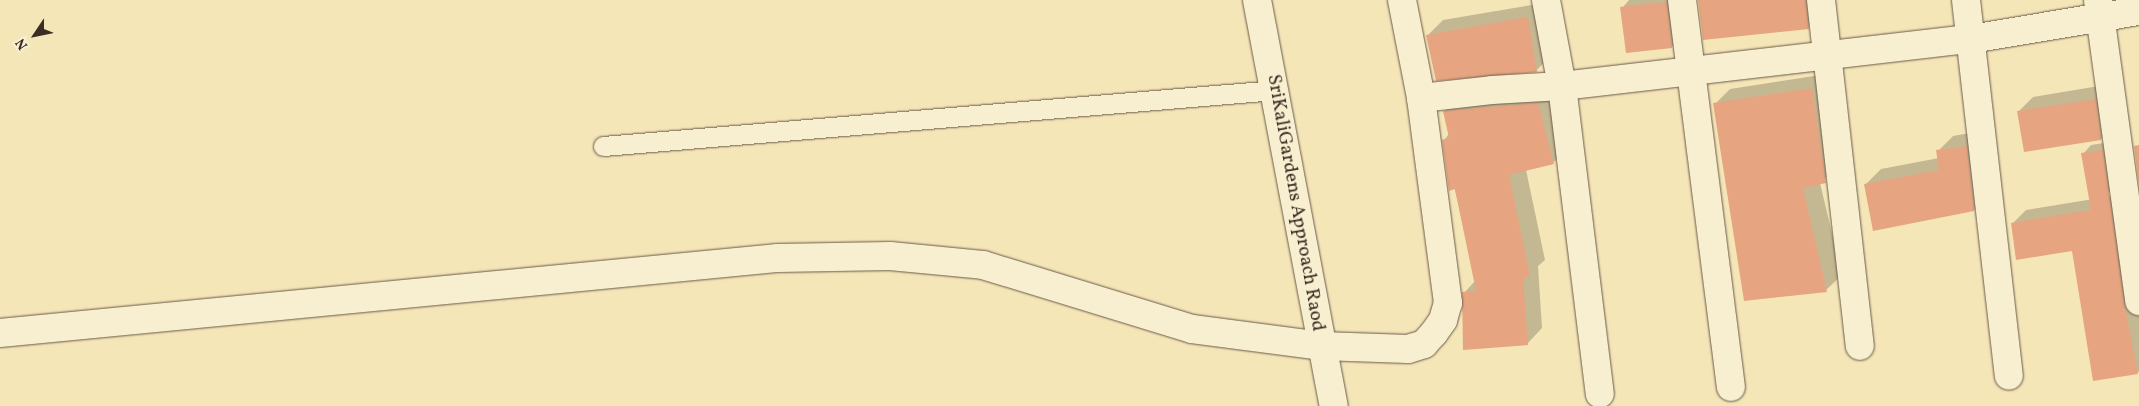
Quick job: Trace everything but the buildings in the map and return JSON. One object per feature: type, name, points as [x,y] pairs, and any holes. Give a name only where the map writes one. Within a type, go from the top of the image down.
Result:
[{"type":"street","name":"SriKaliGardens Approach Raod","points":[[1257,0],[1334,406]]},
{"type":"street","points":[[0,333],[778,258],[890,256],[983,265],[1192,329],[1322,346],[1408,349],[1424,344],[1443,320],[1448,303],[1445,268],[1421,98],[1402,0]]},
{"type":"street","points":[[1546,0],[1562,86],[1600,394]]},
{"type":"street","points":[[1682,0],[1731,388]]},
{"type":"street","points":[[1821,0],[1829,55],[1860,346]]},
{"type":"street","points":[[1966,0],[2009,376]]},
{"type":"street","points":[[1421,98],[1492,90],[1562,86],[1971,39],[2100,8],[2139,11]]},
{"type":"street","points":[[2100,8],[2139,301]]},
{"type":"lane","points":[[604,146],[1275,90]]}]
